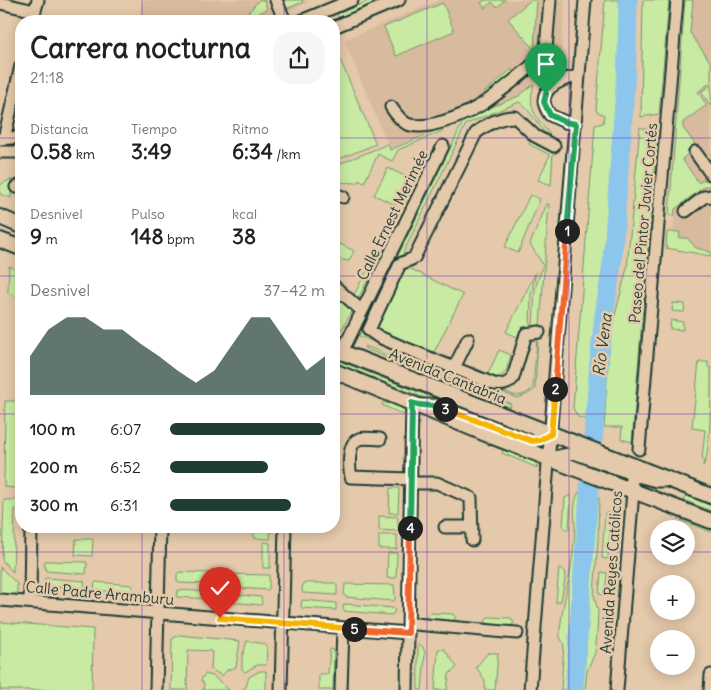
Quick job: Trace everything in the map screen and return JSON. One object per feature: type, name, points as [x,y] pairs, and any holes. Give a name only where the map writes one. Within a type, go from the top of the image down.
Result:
[{"type":"main road","points":[[0,217],[15,223]]},
{"type":"main road","points":[[0,240],[15,246]]},
{"type":"main road","name":"Avenida Cantabria","points":[[340,351],[551,434],[583,450],[601,457],[620,460],[711,496]]},
{"type":"main road","name":"Avenida Cantabria","points":[[340,373],[493,437],[711,521]]},
{"type":"street","points":[[276,0],[283,15]]},
{"type":"street","points":[[316,15],[352,0]]},
{"type":"street","points":[[391,107],[398,117],[409,125],[420,126],[453,119],[488,102],[544,54],[550,0]]},
{"type":"street","points":[[530,690],[585,0]]},
{"type":"street","name":"Paseo del Pintor Javier Cortés","points":[[639,448],[677,0]]},
{"type":"street","points":[[340,25],[396,1]]},
{"type":"street","points":[[0,3],[35,11]]},
{"type":"street","points":[[536,62],[546,74]]},
{"type":"street","points":[[576,124],[565,122],[550,115],[544,102],[546,94],[554,84],[580,76]]},
{"type":"street","points":[[15,89],[2,139],[15,138]]},
{"type":"street","points":[[539,332],[528,333],[525,336],[516,374],[510,382],[494,384],[379,337],[371,333],[369,327],[400,264],[414,258],[476,133],[485,126],[503,118],[515,116],[535,136],[554,146]]},
{"type":"street","name":"Calle Ernest Merimée","points":[[340,347],[362,311],[443,146]]},
{"type":"street","points":[[0,152],[15,152]]},
{"type":"street","points":[[695,152],[711,174]]},
{"type":"street","points":[[686,211],[704,197],[711,196]]},
{"type":"street","points":[[340,291],[362,311]]},
{"type":"street","points":[[454,368],[468,339]]},
{"type":"street","points":[[407,690],[412,629],[411,481],[416,404]]},
{"type":"street","name":"Avenida Cantabria","points":[[416,404],[436,405],[532,441],[540,440],[551,434]]},
{"type":"street","points":[[380,439],[359,439],[356,441],[350,449],[351,477],[436,483],[471,498],[472,540]]},
{"type":"street","name":"Avenida Cantabria","points":[[549,458],[583,450]]},
{"type":"street","name":"Avenida Cantabria","points":[[601,457],[630,473],[656,481],[673,480]]},
{"type":"street","name":"Avenida Reyes Católicos","points":[[617,690],[633,491],[630,473],[626,465],[620,460]]},
{"type":"street","points":[[445,528],[472,527]]},
{"type":"street","points":[[30,602],[31,533]]},
{"type":"street","points":[[156,690],[160,533]]},
{"type":"street","points":[[281,690],[284,533]]},
{"type":"street","name":"Calle Padre Aramburu","points":[[0,600],[342,628],[517,633]]},
{"type":"street","points":[[342,628],[342,690]]},
{"type":"street","points":[[710,690],[711,676]]},
{"type":"shaded area","points":[[143,0],[306,0],[307,3],[278,15],[139,15]]},
{"type":"shaded area","points":[[440,0],[565,0],[560,63],[519,96],[390,149],[344,40]]},
{"type":"shaded area","points":[[693,0],[711,0],[711,256],[672,249]]},
{"type":"green space","points":[[259,0],[264,0],[267,9],[256,15],[248,13]]},
{"type":"green space","points":[[283,0],[302,0],[303,2],[286,9]]},
{"type":"green space","points":[[371,0],[383,0],[340,18],[340,15],[337,14]]},
{"type":"green space","points":[[485,0],[505,0],[497,7],[492,2],[485,8],[481,3]]},
{"type":"green space","points":[[531,0],[537,0],[534,49],[508,19]]},
{"type":"green space","points":[[605,0],[625,0],[590,427],[585,425],[586,419],[578,417],[573,408],[595,125],[603,123],[604,115],[596,111]]},
{"type":"green space","points":[[643,0],[669,0],[659,114],[641,117]]},
{"type":"green space","points":[[685,0],[693,0],[690,33],[711,63],[711,82],[698,92],[707,105],[683,122],[683,128],[695,144],[688,149],[687,155],[682,159],[699,183],[703,180],[711,181],[711,186],[705,186],[675,209],[674,216],[669,215]]},
{"type":"green space","points":[[443,3],[454,31],[396,56],[384,27]]},
{"type":"green space","points":[[340,59],[376,144],[340,159]]},
{"type":"green space","points":[[512,69],[513,73],[480,102],[473,102]]},
{"type":"green space","points":[[534,84],[531,100],[532,106],[540,122],[550,135],[548,136],[527,109],[519,102],[466,124],[363,335],[427,360],[426,362],[359,336],[465,118],[519,96]]},
{"type":"green space","points":[[711,85],[711,106],[701,92]]},
{"type":"green space","points":[[445,127],[442,131],[398,150],[392,161],[378,154],[364,183],[359,180],[357,183],[340,182],[340,164],[388,144],[390,150]]},
{"type":"green space","points":[[640,127],[657,134],[632,442],[621,439],[622,427],[604,427],[609,348],[612,327],[627,268]]},
{"type":"green space","points":[[531,140],[553,151],[551,185],[538,180],[550,155],[529,144]]},
{"type":"green space","points":[[388,168],[409,178],[396,205],[374,195]]},
{"type":"green space","points":[[11,179],[11,198],[0,194],[0,185]]},
{"type":"green space","points":[[530,195],[540,199],[518,253],[505,247]]},
{"type":"green space","points":[[547,204],[549,204],[540,325],[533,327],[535,289],[543,265],[530,244]]},
{"type":"green space","points":[[667,232],[680,232],[679,238],[687,238],[696,248],[711,252],[711,256],[666,248]]},
{"type":"green space","points":[[340,244],[354,251],[349,261],[340,259]]},
{"type":"green space","points":[[375,255],[378,259],[357,301],[353,297]]},
{"type":"green space","points":[[403,265],[463,295],[432,356],[373,327]]},
{"type":"green space","points":[[9,266],[15,269],[15,296],[8,293]]},
{"type":"green space","points":[[536,272],[531,294],[530,327],[521,329],[517,337],[506,332]]},
{"type":"green space","points":[[340,297],[353,308],[342,329],[340,328]]},
{"type":"green space","points":[[673,303],[685,304],[684,312],[672,311]]},
{"type":"green space","points":[[671,320],[683,322],[683,330],[670,329]]},
{"type":"green space","points":[[537,338],[535,389],[517,398],[428,363],[429,361],[516,396],[521,395],[533,388]]},
{"type":"green space","points":[[365,346],[422,368],[421,371],[364,348]]},
{"type":"green space","points":[[499,350],[511,355],[503,375],[494,377],[473,369],[473,367],[488,374]]},
{"type":"green space","points":[[340,361],[500,424],[498,427],[340,364]]},
{"type":"green space","points":[[699,362],[708,362],[708,367],[711,368],[708,449],[703,466],[705,430],[692,428]]},
{"type":"green space","points":[[427,370],[511,404],[510,407],[426,373]]},
{"type":"green space","points":[[5,401],[15,401],[15,488],[4,487]]},
{"type":"green space","points":[[383,402],[388,404],[391,402],[398,405],[404,410],[406,416],[382,405]]},
{"type":"green space","points":[[504,448],[534,460],[538,468],[502,453]]},
{"type":"green space","points":[[390,488],[399,488],[398,513],[389,513]]},
{"type":"green space","points":[[580,491],[599,498],[594,595],[598,612],[597,633],[595,653],[587,670],[585,690],[561,690],[564,645],[560,637],[560,629],[573,554],[575,504]]},
{"type":"green space","points":[[571,495],[569,530],[563,527],[565,498]]},
{"type":"green space","points":[[686,495],[711,506],[711,511],[684,500]]},
{"type":"green space","points":[[4,500],[15,500],[13,572],[2,560]]},
{"type":"green space","points":[[605,513],[611,513],[608,559],[602,558]]},
{"type":"green space","points":[[379,516],[398,517],[398,531],[379,530]]},
{"type":"green space","points":[[680,516],[690,520],[681,520],[678,519]]},
{"type":"green space","points":[[695,522],[711,528],[711,532],[695,526]]},
{"type":"green space","points":[[254,533],[270,533],[270,539],[254,538]]},
{"type":"green space","points":[[379,535],[397,535],[397,549],[379,549]]},
{"type":"green space","points":[[76,539],[93,539],[92,556],[75,555]]},
{"type":"green space","points":[[263,542],[270,543],[270,568],[263,568]]},
{"type":"green space","points":[[388,553],[397,553],[396,578],[387,578]]},
{"type":"green space","points":[[44,562],[86,562],[86,574],[46,571]]},
{"type":"green space","points":[[0,567],[17,584],[17,592],[14,596],[0,595]]},
{"type":"green space","points":[[559,568],[564,571],[565,579],[561,601],[556,603]]},
{"type":"green space","points":[[179,572],[211,573],[212,584],[179,583],[177,581],[177,574]]},
{"type":"green space","points":[[601,572],[607,573],[605,595],[599,594]]},
{"type":"green space","points":[[219,575],[269,575],[269,589],[221,587],[219,585]]},
{"type":"green space","points":[[44,579],[84,581],[85,588],[46,586]]},
{"type":"green space","points":[[96,582],[132,585],[133,587],[131,593],[95,590],[94,584]]},
{"type":"green space","points":[[303,583],[335,583],[337,585],[337,595],[303,593]]},
{"type":"green space","points":[[345,584],[394,585],[395,599],[394,601],[346,597],[344,595]]},
{"type":"green space","points":[[178,590],[211,592],[212,599],[178,597],[176,596]]},
{"type":"green space","points":[[220,593],[261,597],[262,603],[261,605],[220,601]]},
{"type":"green space","points":[[302,600],[336,603],[336,610],[302,608]]},
{"type":"green space","points":[[343,605],[392,608],[395,610],[392,615],[344,611]]},
{"type":"green space","points":[[430,613],[453,614],[456,618],[452,621],[431,620],[427,617]]},
{"type":"green space","points":[[488,617],[511,618],[514,623],[510,626],[489,624],[485,622]]},
{"type":"green space","points":[[0,622],[93,629],[92,690],[0,690]]},
{"type":"green space","points":[[179,635],[240,641],[236,667],[227,670],[222,676],[211,669],[212,651],[188,650],[187,690],[171,690],[172,639]]},
{"type":"green space","points":[[247,641],[267,646],[266,665],[257,665],[245,672],[242,669],[242,657]]},
{"type":"green space","points":[[418,644],[423,647],[425,653],[422,690],[418,690]]},
{"type":"green space","points":[[330,649],[334,650],[333,690],[319,690],[319,674],[328,674]]},
{"type":"green space","points":[[438,649],[444,649],[457,667],[449,674],[447,690],[435,690]]},
{"type":"green space","points":[[488,653],[498,653],[495,690],[485,690],[485,680],[476,667]]},
{"type":"green space","points":[[260,671],[266,671],[266,690],[242,690],[246,687],[249,677]]},
{"type":"green space","points":[[205,674],[213,676],[229,690],[203,690],[204,684],[201,680]]},
{"type":"waterway","name":"Río Vena","points":[[574,690],[599,362],[612,264],[627,56],[628,0]]},
{"type":"route","points":[[220,618],[408,633],[412,403],[419,406],[436,405],[532,441],[540,440],[551,434],[576,124],[565,122],[550,115],[544,102],[546,94]]}]
